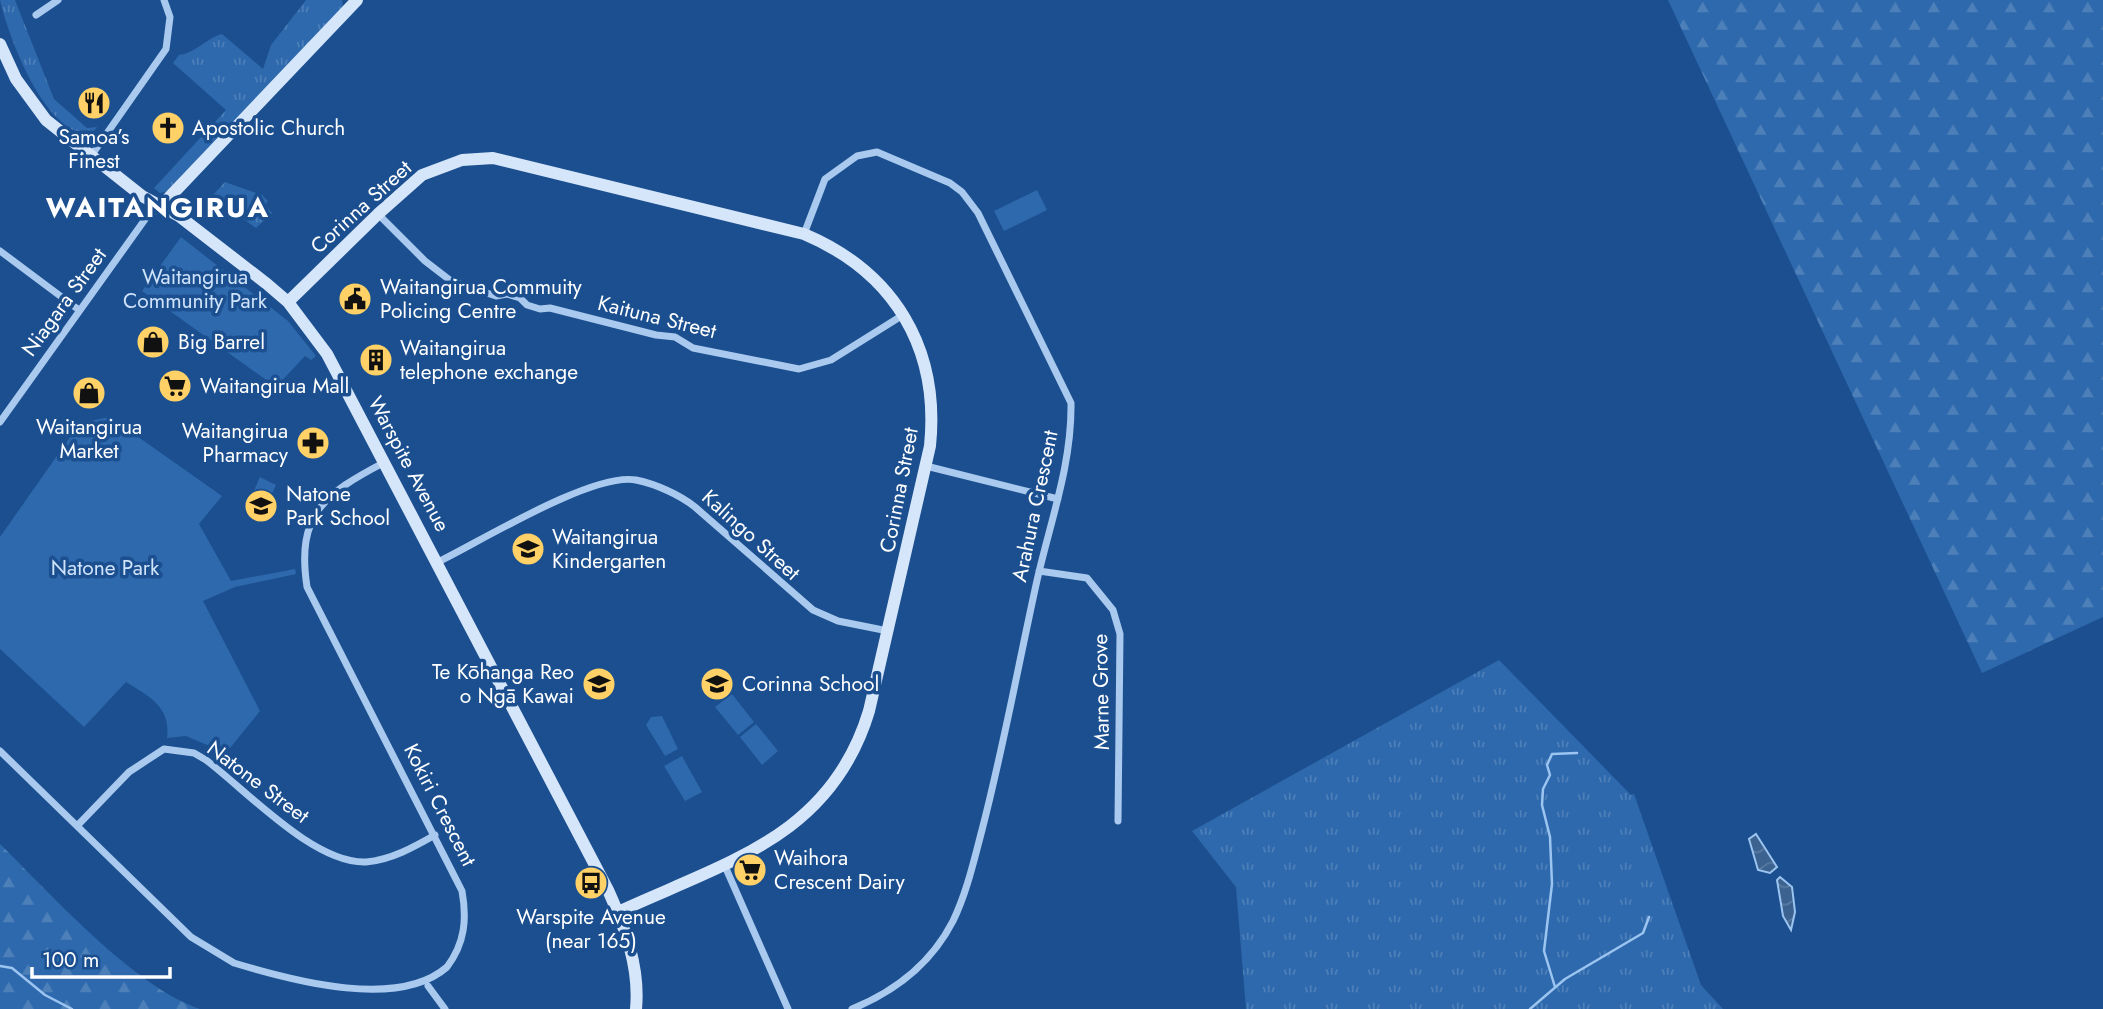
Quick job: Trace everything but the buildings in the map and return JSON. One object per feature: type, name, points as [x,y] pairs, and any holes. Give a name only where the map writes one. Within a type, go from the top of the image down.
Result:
[{"type":"main road","points":[[161,206],[357,0]]},
{"type":"main road","name":"Warspite Avenue","points":[[0,44],[16,79],[38,110],[91,156],[161,206],[180,216],[288,302],[327,354],[386,461],[618,912],[633,959],[636,1009]]},
{"type":"main road","name":"Corinna Street","points":[[288,302],[407,186],[434,169],[462,160],[493,158],[804,234],[841,252],[866,271],[888,293],[904,315],[920,351],[929,381],[932,426],[926,466],[863,733],[848,764],[828,793],[786,831],[618,912]]},
{"type":"street","points":[[36,15],[58,0]]},
{"type":"street","points":[[91,156],[166,48],[170,17],[164,0]]},
{"type":"street","name":"Arahura Crescent","points":[[804,234],[825,179],[857,156],[877,152],[899,159],[962,192],[978,213],[1071,403],[1071,435],[1058,499],[1039,570],[989,802],[968,881],[954,920],[929,959],[896,988],[852,1009]]},
{"type":"street","name":"Niagara Street","points":[[0,422],[146,218],[161,206]]},
{"type":"street","name":"Kaituna Street","points":[[378,214],[439,273],[463,286],[496,296],[513,296],[540,309],[550,308],[656,335],[675,337],[693,348],[706,348],[781,367],[799,369],[823,363],[904,315]]},
{"type":"street","points":[[0,251],[79,310]]},
{"type":"street","name":"Kokiri Crescent","points":[[386,461],[342,485],[327,497],[310,522],[302,557],[307,587],[436,835],[462,891],[465,922],[451,962],[418,993]]},
{"type":"street","points":[[926,466],[1058,499]]},
{"type":"street","name":"Kalingo Street","points":[[438,562],[585,488],[635,480],[683,498],[813,610],[838,621],[888,631]]},
{"type":"street","name":"Marne Grove","points":[[1039,570],[1087,578],[1113,610],[1120,634],[1122,662],[1118,821]]},
{"type":"street","name":"Natone Street","points":[[76,825],[129,772],[164,749],[194,753],[206,760],[305,840],[335,857],[357,862],[381,860],[436,835]]},
{"type":"street","points":[[0,751],[191,937],[215,954],[234,963],[353,998]]},
{"type":"street","points":[[723,863],[788,1009]]},
{"type":"street","points":[[428,986],[445,1009]]},
{"type":"green space","points":[[0,0],[15,0],[54,99],[87,128],[97,127],[91,135],[74,130],[58,119],[44,102],[20,59]]},
{"type":"green space","points":[[306,0],[342,0],[343,7],[169,191],[160,193],[154,188],[226,110],[173,63],[179,55],[190,52],[222,34],[263,69],[271,45]]},
{"type":"green space","points":[[1668,0],[2103,0],[2103,617],[1982,673]]},
{"type":"green space","points":[[225,182],[262,195],[268,201],[265,205],[272,213],[256,228],[212,196]]},
{"type":"green space","points":[[1037,190],[1047,210],[1004,231],[994,211]]},
{"type":"green space","name":"Waitangirua Community Park","points":[[181,237],[288,321],[316,356],[311,360],[305,356],[276,387],[142,291]]},
{"type":"green space","name":"Natone Park","points":[[110,417],[222,496],[199,524],[231,581],[295,569],[296,574],[235,587],[203,601],[260,711],[226,753],[186,736],[167,738],[166,718],[157,704],[126,682],[84,727],[0,649],[0,537],[80,423]]},
{"type":"green space","points":[[260,477],[276,485],[263,513],[247,506]]},
{"type":"green space","points":[[1499,660],[1631,795],[1634,794],[1701,985],[1723,1009],[1246,1009],[1236,887],[1192,831]]},
{"type":"green space","points":[[732,694],[754,722],[738,735],[715,707]]},
{"type":"green space","points":[[662,716],[678,749],[665,756],[646,725],[651,717]]},
{"type":"green space","points":[[756,724],[778,751],[762,765],[740,737]]},
{"type":"green space","points":[[682,756],[702,792],[685,801],[664,766]]},
{"type":"green space","points":[[0,844],[121,960],[175,998],[200,1009],[0,1009]]},
{"type":"water","points":[[1756,834],[1777,867],[1770,873],[1758,870],[1749,839]]},
{"type":"water","points":[[1780,877],[1792,887],[1795,912],[1791,930],[1783,916],[1777,880]]},
{"type":"waterway","points":[[1555,987],[1544,951],[1552,884],[1550,837],[1542,805],[1543,789],[1550,775],[1547,765],[1552,754],[1577,753]]},
{"type":"waterway","points":[[1530,1009],[1565,979],[1643,933],[1649,917]]},
{"type":"waterway","points":[[0,966],[12,968],[45,995],[72,1009]]},
{"type":"place","name":"Samoa’s Finest","points":[[94,103]]},
{"type":"place","name":"Apostolic Church","points":[[168,128]]},
{"type":"place","name":"Waitangirua Commuity Policing Centre","points":[[355,299]]},
{"type":"place","name":"Big Barrel","points":[[153,342]]},
{"type":"place","name":"Waitangirua telephone exchange","points":[[376,360]]},
{"type":"place","name":"Waitangirua Mall","points":[[175,386]]},
{"type":"place","name":"Waitangirua Market","points":[[89,393]]},
{"type":"place","name":"Waitangirua Pharmacy","points":[[313,443]]},
{"type":"place","name":"Natone Park School","points":[[261,506]]},
{"type":"place","name":"Waitangirua Kindergarten","points":[[528,549]]},
{"type":"place","name":"Te Kōhanga Reo o Ngā Kawai","points":[[599,684]]},
{"type":"place","name":"Corinna School","points":[[717,684]]},
{"type":"place","name":"Waihora Crescent Dairy","points":[[750,870]]},
{"type":"place","name":"Warspite Avenue (near 165)","points":[[591,883]]},
{"type":"district","name":"WAITANGIRUA","points":[[158,207]]}]
